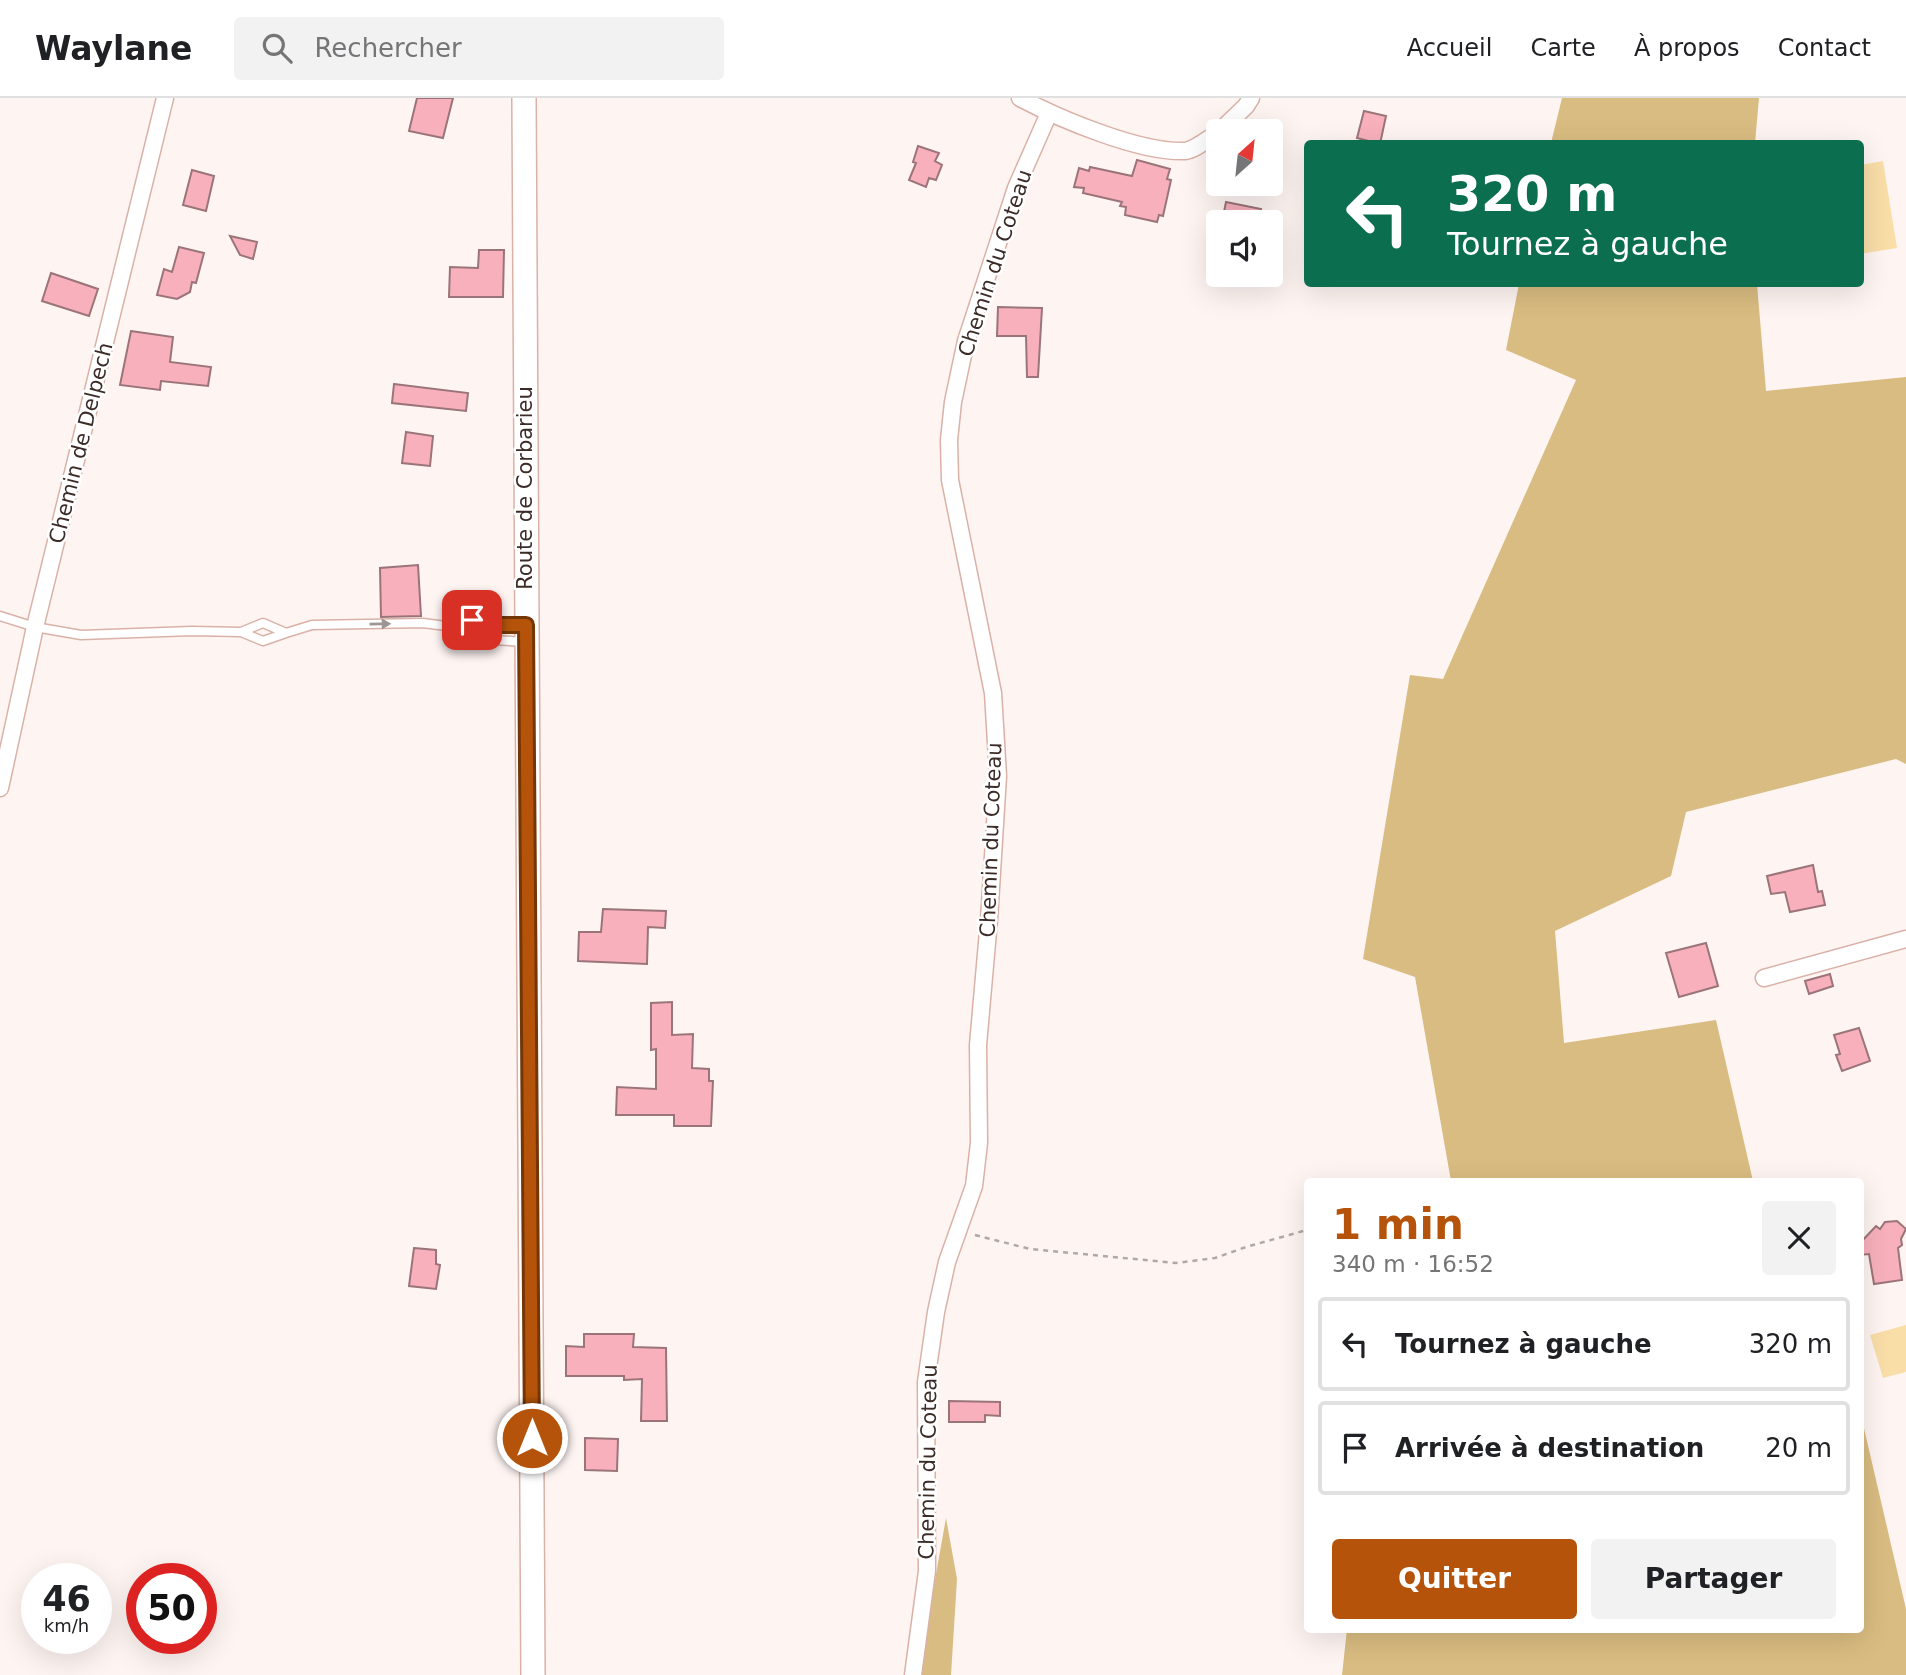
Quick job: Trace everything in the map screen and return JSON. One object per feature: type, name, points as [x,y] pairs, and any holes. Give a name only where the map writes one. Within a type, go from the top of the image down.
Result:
[{"type":"main road","name":"Route de Corbarieu","points":[[524,98],[533,1675]]},
{"type":"street","name":"Chemin de Delpech","points":[[0,788],[36,627],[165,98]]},
{"type":"street","points":[[1020,98],[1049,113],[1140,145],[1187,151],[1206,140]]},
{"type":"street","points":[[1232,119],[1251,98]]},
{"type":"street","name":"Chemin du Coteau","points":[[913,1675],[927,1571],[926,1382],[936,1312],[947,1262],[974,1186],[979,1143],[978,1045],[998,776],[993,693],[950,480],[949,440],[953,402],[966,341],[1016,188],[1049,113]]},
{"type":"street","points":[[1764,978],[1906,939]]},
{"type":"lane","points":[[0,616],[36,627],[81,635],[241,632],[263,641],[312,625],[423,623],[446,626],[494,640],[526,633]]},
{"type":"lane","points":[[472,620],[526,633]]},
{"type":"lane","points":[[241,632],[263,624],[286,633]]},
{"type":"path","points":[[958,1231],[1030,1249],[1177,1263],[1215,1258],[1304,1231]]},
{"type":"shaded area","points":[[1562,98],[1759,98],[1755,140],[1552,140]]},
{"type":"shaded area","points":[[1883,161],[1897,248],[1864,253],[1864,164]]},
{"type":"shaded area","points":[[1518,287],[1757,287],[1766,391],[1906,377],[1906,764],[1896,759],[1686,812],[1671,876],[1555,931],[1564,1043],[1716,1020],[1752,1178],[1450,1178],[1415,977],[1363,959],[1410,675],[1443,679],[1576,380],[1506,350]]},
{"type":"shaded area","points":[[1906,1325],[1906,1372],[1883,1378],[1870,1335]]},
{"type":"shaded area","points":[[1864,1428],[1906,1609],[1906,1675],[1342,1675],[1347,1633],[1864,1633]]},
{"type":"shaded area","points":[[946,1518],[957,1579],[951,1675],[918,1675]]},
{"type":"building","points":[[417,98],[453,98],[443,138],[409,131]]},
{"type":"building","points":[[1364,111],[1386,116],[1381,140],[1357,138]]},
{"type":"building","points":[[918,146],[939,153],[935,161],[942,165],[936,180],[929,178],[926,187],[909,180],[916,163],[913,162]]},
{"type":"building","points":[[1137,160],[1170,169],[1167,179],[1171,180],[1163,216],[1159,215],[1157,222],[1125,215],[1126,207],[1120,206],[1122,202],[1083,193],[1084,188],[1074,187],[1079,168],[1089,171],[1090,167],[1132,176]]},
{"type":"building","points":[[192,170],[214,176],[206,211],[183,205]]},
{"type":"building","points":[[1226,202],[1261,209],[1261,210],[1224,210]]},
{"type":"building","points":[[230,236],[257,242],[253,259],[240,255]]},
{"type":"building","points":[[179,247],[204,253],[196,283],[192,282],[190,292],[177,299],[157,295],[164,269],[172,272]]},
{"type":"building","points":[[479,250],[504,250],[503,297],[449,297],[450,267],[478,268]]},
{"type":"building","points":[[51,273],[98,289],[89,316],[42,301]]},
{"type":"building","points":[[998,307],[1042,308],[1038,377],[1027,377],[1026,336],[997,336]]},
{"type":"building","points":[[131,331],[173,337],[170,362],[211,367],[208,386],[161,381],[160,390],[120,385]]},
{"type":"building","points":[[394,384],[468,393],[466,411],[392,403]]},
{"type":"building","points":[[406,432],[433,436],[430,466],[402,463]]},
{"type":"building","points":[[418,565],[421,616],[381,617],[380,568]]},
{"type":"building","points":[[1813,865],[1818,892],[1822,891],[1825,905],[1790,912],[1785,892],[1771,894],[1767,876]]},
{"type":"building","points":[[603,909],[666,911],[665,928],[648,927],[647,964],[578,961],[579,932],[601,932]]},
{"type":"building","points":[[1706,943],[1718,986],[1679,997],[1666,953]]},
{"type":"building","points":[[1830,974],[1833,986],[1809,994],[1805,981]]},
{"type":"building","points":[[672,1002],[672,1035],[693,1034],[692,1068],[709,1069],[709,1081],[713,1081],[711,1126],[674,1126],[674,1115],[616,1115],[617,1087],[656,1089],[656,1049],[651,1050],[651,1003]]},
{"type":"building","points":[[1859,1028],[1870,1061],[1842,1071],[1836,1055],[1840,1054],[1834,1035]]},
{"type":"building","points":[[1897,1221],[1906,1229],[1901,1239],[1902,1245],[1898,1248],[1902,1280],[1874,1284],[1869,1254],[1864,1255],[1864,1239],[1876,1226],[1880,1229],[1885,1222]]},
{"type":"building","points":[[414,1248],[436,1250],[436,1264],[440,1265],[436,1289],[409,1286]]},
{"type":"building","points":[[584,1334],[634,1334],[633,1347],[666,1348],[667,1421],[641,1421],[642,1379],[624,1380],[624,1376],[566,1376],[566,1346],[584,1347]]},
{"type":"building","points":[[949,1401],[1000,1402],[1000,1416],[985,1415],[985,1422],[949,1422]]},
{"type":"building","points":[[585,1438],[618,1439],[617,1471],[585,1470]]},
{"type":"route","points":[[472,620],[494,625],[526,625],[532,1438]]}]
